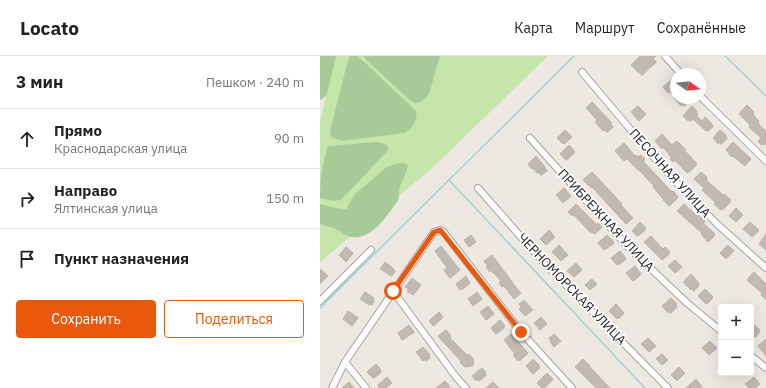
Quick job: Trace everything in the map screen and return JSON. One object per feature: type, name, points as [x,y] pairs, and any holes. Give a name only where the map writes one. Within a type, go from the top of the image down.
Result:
[{"type":"street","points":[[665,56],[676,68]]},
{"type":"street","name":"ПЕСОЧНАЯ УЛИЦА","points":[[582,72],[668,174],[717,224],[766,268]]},
{"type":"street","points":[[706,102],[766,161]]},
{"type":"street","name":"ПРИБРЕЖНАЯ УЛИЦА","points":[[530,138],[627,246],[687,303],[718,329]]},
{"type":"street","name":"ЧЕРНОМОРСКАЯ УЛИЦА","points":[[478,188],[544,263],[668,388]]},
{"type":"street","points":[[332,388],[345,362],[393,291],[434,232],[440,230],[521,332],[572,388]]},
{"type":"street","points":[[320,301],[371,250]]},
{"type":"street","points":[[393,291],[456,377],[466,388]]},
{"type":"street","points":[[754,358],[766,368]]},
{"type":"street","points":[[345,362],[366,388]]},
{"type":"green space","points":[[320,56],[336,56],[326,96],[320,100]]},
{"type":"green space","points":[[335,56],[548,56],[430,170],[320,262],[320,122]]},
{"type":"green space","points":[[350,56],[358,56],[416,111],[414,124],[410,129],[404,133],[342,141],[331,136],[330,131]]},
{"type":"green space","points":[[363,56],[440,56],[429,94],[421,102],[415,103]]},
{"type":"green space","points":[[377,142],[384,144],[389,149],[341,200],[333,201],[320,198],[320,184],[324,159],[328,146]]},
{"type":"green space","points":[[400,163],[408,165],[400,186],[399,199],[385,219],[373,231],[359,237],[351,237],[336,229],[320,224],[320,204],[346,209],[355,194],[388,166]]},
{"type":"building","points":[[640,56],[656,56],[639,73],[631,65]]},
{"type":"building","points":[[670,81],[670,91],[668,93],[663,87]]},
{"type":"building","points":[[592,102],[612,123],[603,131],[595,122],[597,120],[586,108]]},
{"type":"building","points":[[747,105],[754,112],[752,114],[759,121],[757,123],[766,131],[766,140],[761,145],[758,141],[761,138],[749,127],[750,125],[739,114]]},
{"type":"building","points":[[638,106],[646,114],[639,121],[631,112]]},
{"type":"building","points":[[692,106],[697,111],[695,114],[702,121],[705,117],[712,124],[706,131],[693,119],[691,118],[688,121],[683,116]]},
{"type":"building","points":[[565,130],[572,137],[563,144],[557,138]]},
{"type":"building","points":[[720,130],[726,135],[718,144],[713,138]]},
{"type":"building","points":[[662,134],[672,145],[677,141],[697,164],[687,173],[675,160],[673,162],[670,159],[671,157],[669,154],[655,141]]},
{"type":"building","points":[[733,142],[751,159],[745,166],[733,156],[732,157],[726,150]]},
{"type":"building","points":[[624,143],[635,156],[636,155],[638,157],[641,155],[645,159],[643,161],[678,197],[669,206],[653,187],[654,186],[639,170],[626,158],[624,161],[615,151]]},
{"type":"building","points":[[569,145],[575,152],[566,160],[560,154]]},
{"type":"building","points":[[536,156],[545,167],[537,173],[528,164]]},
{"type":"building","points":[[592,172],[633,218],[626,224],[592,187],[591,188],[583,180]]},
{"type":"building","points":[[701,172],[707,177],[705,179],[731,200],[721,210],[702,190],[704,188],[694,179]]},
{"type":"building","points":[[564,188],[571,196],[563,203],[556,195]]},
{"type":"building","points":[[576,204],[597,225],[598,223],[602,227],[594,234],[590,232],[573,214],[572,216],[568,212]]},
{"type":"building","points":[[684,204],[705,221],[703,223],[715,234],[708,242],[701,234],[702,233],[677,211]]},
{"type":"building","points":[[736,208],[743,215],[736,222],[729,216]]},
{"type":"building","points":[[640,222],[646,228],[637,236],[632,231]]},
{"type":"building","points":[[750,222],[759,230],[752,237],[743,229]]},
{"type":"building","points":[[549,230],[555,237],[546,245],[540,239]]},
{"type":"building","points":[[766,234],[766,250],[759,244]]},
{"type":"building","points":[[471,235],[476,242],[469,247],[464,240]]},
{"type":"building","points":[[607,235],[614,242],[604,250],[598,243]]},
{"type":"building","points":[[651,236],[663,249],[665,247],[670,252],[662,260],[644,242]]},
{"type":"building","points":[[559,245],[568,255],[561,261],[552,252]]},
{"type":"building","points":[[728,245],[734,251],[726,259],[720,253]]},
{"type":"building","points":[[441,246],[460,270],[450,278],[444,270],[447,268],[435,251]]},
{"type":"building","points":[[346,247],[353,253],[346,262],[339,255]]},
{"type":"building","points":[[620,251],[626,258],[617,265],[611,258]]},
{"type":"building","points":[[492,255],[521,293],[514,299],[504,286],[502,287],[499,283],[501,281],[494,273],[491,270],[490,272],[486,267],[488,266],[484,261]]},
{"type":"building","points":[[675,260],[682,267],[675,273],[668,266]]},
{"type":"building","points":[[385,262],[394,269],[390,275],[380,269]]},
{"type":"building","points":[[576,263],[582,270],[574,277],[567,271]]},
{"type":"building","points":[[635,266],[641,274],[633,281],[626,273]]},
{"type":"building","points":[[320,269],[328,276],[320,284]]},
{"type":"building","points":[[754,272],[766,284],[766,300],[761,295],[762,293],[747,280]]},
{"type":"building","points":[[691,274],[699,283],[691,290],[683,282]]},
{"type":"building","points":[[466,276],[470,283],[460,290],[456,284]]},
{"type":"building","points":[[412,278],[421,285],[413,295],[407,291],[409,289],[405,287]]},
{"type":"building","points":[[592,279],[597,284],[590,290],[585,285]]},
{"type":"building","points":[[705,289],[713,297],[706,304],[698,296]]},
{"type":"building","points":[[365,292],[374,298],[369,305],[360,299]]},
{"type":"building","points":[[477,292],[482,299],[473,306],[468,299]]},
{"type":"building","points":[[671,298],[677,304],[668,313],[662,306]]},
{"type":"building","points":[[524,300],[533,310],[525,316],[519,309],[521,307],[519,304]]},
{"type":"building","points":[[616,304],[624,313],[617,319],[609,311]]},
{"type":"building","points":[[488,306],[494,314],[486,320],[480,312]]},
{"type":"building","points":[[348,311],[358,318],[352,326],[343,319]]},
{"type":"building","points":[[439,312],[443,317],[433,326],[429,321]]},
{"type":"building","points":[[541,317],[547,324],[540,330],[534,323]]},
{"type":"building","points":[[500,320],[505,326],[496,334],[491,328]]},
{"type":"building","points":[[409,325],[414,332],[402,340],[398,333]]},
{"type":"building","points":[[754,325],[760,330],[754,337]]},
{"type":"building","points":[[446,330],[451,336],[449,337],[474,360],[472,361],[474,363],[470,367],[468,365],[465,367],[438,336]]},
{"type":"building","points":[[511,334],[528,353],[518,361],[513,355],[515,354],[504,340]]},
{"type":"building","points":[[554,334],[561,341],[554,347],[549,338]]},
{"type":"building","points":[[648,338],[656,346],[649,352],[641,344]]},
{"type":"building","points":[[766,339],[766,356],[758,346]]},
{"type":"building","points":[[710,341],[717,348],[709,355],[702,348]]},
{"type":"building","points":[[423,347],[430,355],[423,361],[416,352]]},
{"type":"building","points":[[662,354],[668,360],[662,365],[656,359]]},
{"type":"building","points":[[533,359],[540,366],[533,374],[526,366]]},
{"type":"building","points":[[583,359],[610,388],[596,388],[575,367]]},
{"type":"building","points":[[376,364],[381,370],[372,377],[367,372]]},
{"type":"building","points":[[679,367],[685,373],[677,381],[671,375]]},
{"type":"building","points":[[482,368],[486,372],[476,381],[472,376]]},
{"type":"building","points":[[547,373],[553,379],[544,388],[542,388],[537,383]]},
{"type":"building","points":[[387,377],[392,383],[386,388],[380,388],[378,385]]},
{"type":"building","points":[[754,377],[760,384],[755,388],[749,388],[745,384]]},
{"type":"building","points":[[696,379],[703,388],[686,388]]},
{"type":"building","points":[[445,381],[451,388],[436,388]]},
{"type":"building","points":[[349,382],[354,388],[342,388]]},
{"type":"building","points":[[493,382],[499,388],[486,388]]},
{"type":"waterway","points":[[574,56],[449,180],[645,388]]},
{"type":"waterway","points":[[725,56],[766,96]]},
{"type":"waterway","points":[[320,308],[449,180]]},
{"type":"route","points":[[393,291],[434,232],[436,230],[440,230],[521,332]]}]
